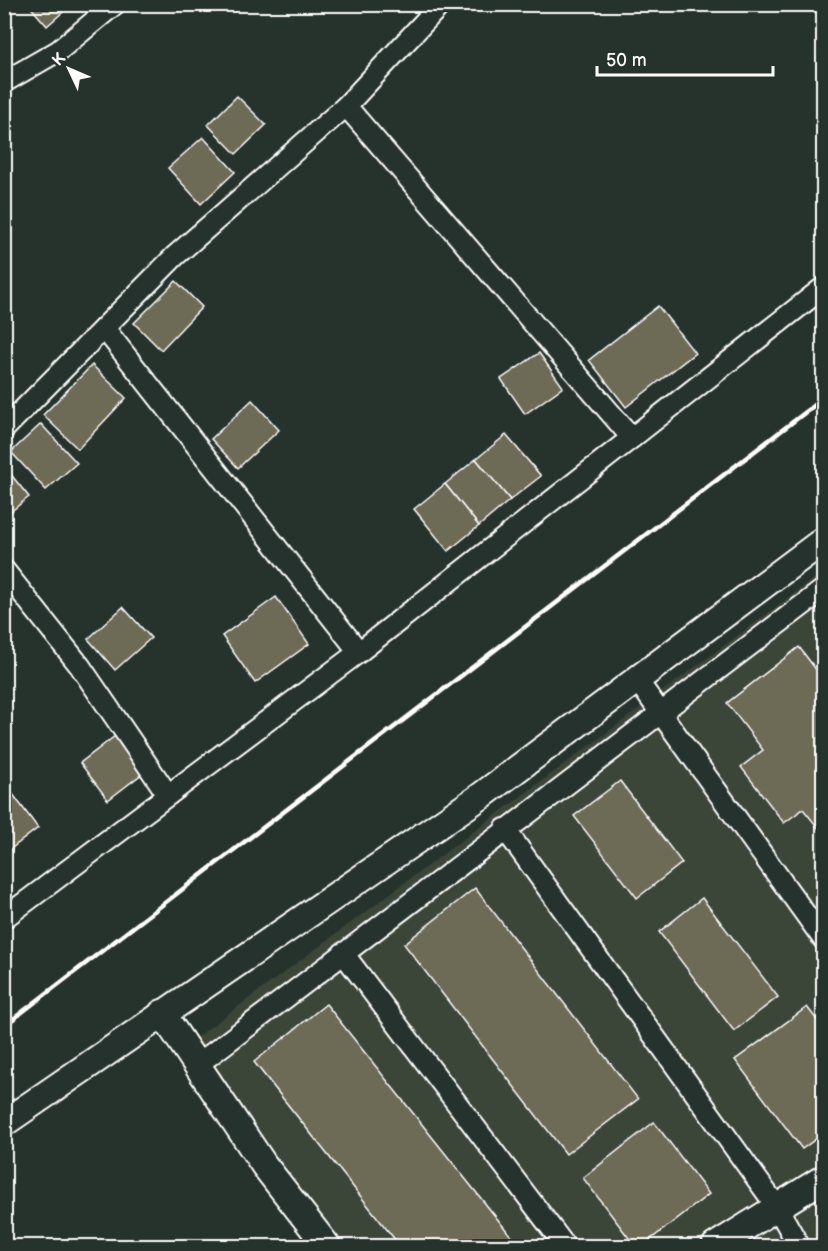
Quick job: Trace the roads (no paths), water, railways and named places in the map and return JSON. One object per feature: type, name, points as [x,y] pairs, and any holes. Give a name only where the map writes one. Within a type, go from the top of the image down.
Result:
[{"type":"street","points":[[4,82],[58,51],[115,4]]},
{"type":"street","points":[[4,429],[174,256],[346,106],[441,4]]},
{"type":"street","points":[[346,106],[632,438]]},
{"type":"street","points":[[4,918],[359,652],[824,287]]},
{"type":"street","points":[[104,328],[359,652]]},
{"type":"street","points":[[4,1124],[162,1013],[481,796],[824,540]]},
{"type":"street","points":[[4,570],[80,666],[168,795]]},
{"type":"street","points":[[197,1065],[505,829],[822,594]]},
{"type":"street","points":[[637,680],[824,940]]},
{"type":"street","points":[[505,829],[777,1207],[799,1246]]},
{"type":"street","points":[[343,953],[565,1246]]},
{"type":"street","points":[[162,1013],[264,1165],[327,1246]]},
{"type":"street","points":[[715,1246],[824,1178]]},
{"type":"railway","points":[[4,1026],[824,398]]}]
